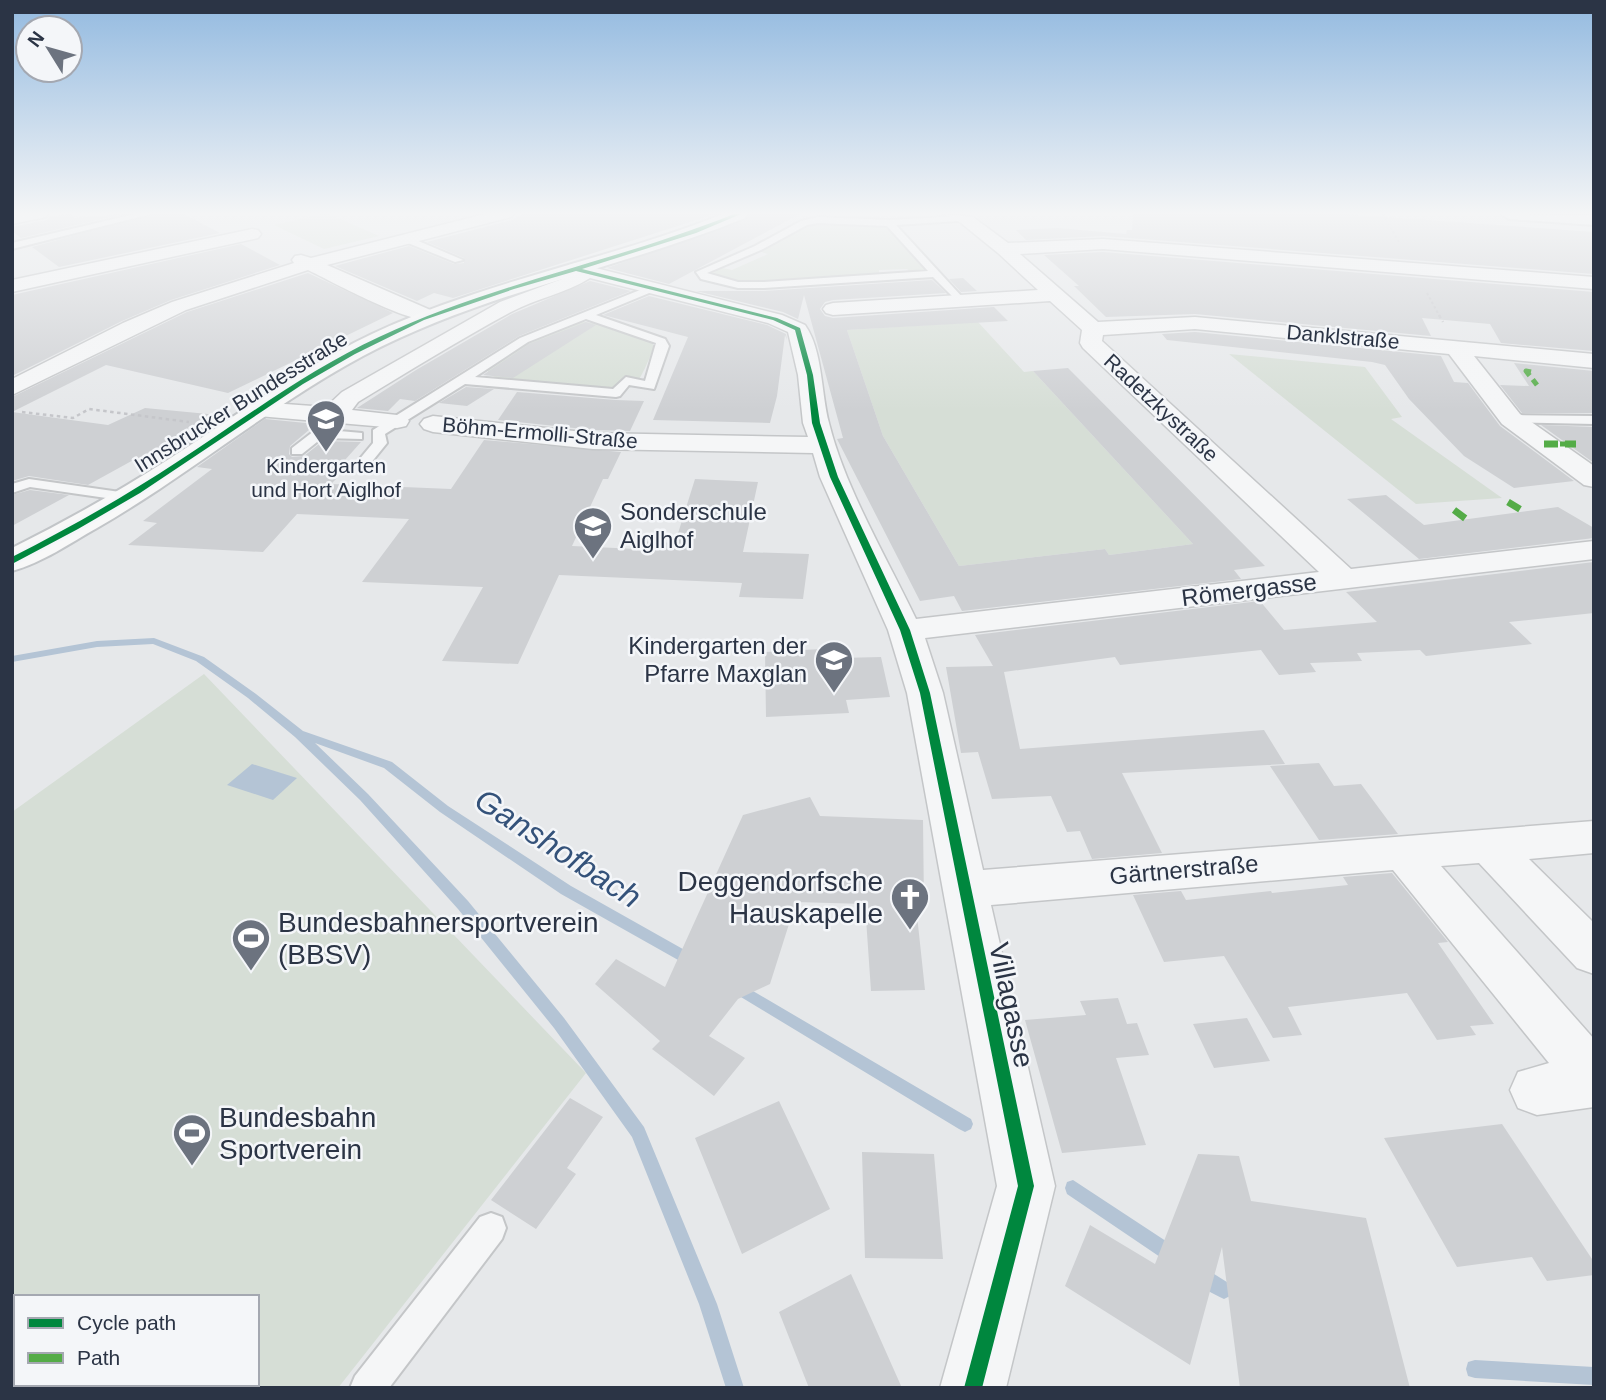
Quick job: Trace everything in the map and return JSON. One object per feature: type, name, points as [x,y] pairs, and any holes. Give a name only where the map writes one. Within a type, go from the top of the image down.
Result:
[{"type":"main road","name":"Innsbrucker Bundesstraße","points":[[12,561],[127,497],[258,409],[345,357],[428,316],[496,292],[547,279]]},
{"type":"street","points":[[12,286],[43,279]]},
{"type":"street","points":[[12,388],[122,330],[201,297],[258,279]]},
{"type":"street","points":[[342,279],[428,316]]},
{"type":"street","name":"Innsbrucker Bundesstraße","points":[[334,414],[363,389],[454,335],[507,306],[569,283],[572,279]]},
{"type":"street","points":[[612,279],[650,289]]},
{"type":"street","name":"Radetzkystraße","points":[[1038,279],[1093,329],[1091,343],[1345,579]]},
{"type":"street","points":[[1548,279],[1594,283]]},
{"type":"street","name":"Villagasse","points":[[650,289],[775,319],[798,329],[810,375],[816,423],[834,477],[905,630],[925,692],[1021,1161],[973,1388]]},
{"type":"street","points":[[833,309],[1055,295]]},
{"type":"street","name":"Danklstraße","points":[[1093,329],[1195,323],[1594,361]]},
{"type":"street","points":[[1456,348],[1511,419],[1594,479]]},
{"type":"street","points":[[12,362],[52,367]]},
{"type":"street","points":[[258,409],[397,421]]},
{"type":"street","name":"Böhm-Ermolli-Straße","points":[[433,424],[593,441],[823,445]]},
{"type":"street","name":"Römergasse","points":[[905,630],[1594,550]]},
{"type":"street","name":"Gärtnerstraße","points":[[965,889],[1594,837]]},
{"type":"street","points":[[1488,845],[1594,954]]},
{"type":"street","points":[[1403,852],[1594,1080]]},
{"type":"street","points":[[1537,1090],[1594,1080]]},
{"type":"lane","points":[[714,279],[738,285],[852,279]]},
{"type":"lane","points":[[939,279],[960,301]]},
{"type":"lane","points":[[365,461],[380,443],[378,433],[524,340],[650,289]]},
{"type":"lane","points":[[463,380],[616,393],[625,381],[650,386],[663,346],[661,341],[586,315]]},
{"type":"lane","points":[[297,451],[319,434],[334,414]]},
{"type":"lane","points":[[1511,419],[1594,420]]},
{"type":"lane","points":[[319,434],[357,436]]},
{"type":"lane","points":[[12,489],[29,482],[127,497]]},
{"type":"lane","points":[[367,1388],[491,1228]]},
{"type":"path","points":[[12,411],[73,418],[89,409],[197,423]]},
{"type":"shaded area","points":[[725,279],[829,279],[759,284]]},
{"type":"shaded area","points":[[583,322],[595,323],[650,340],[654,346],[653,350],[642,375],[632,387],[499,379],[489,374],[487,369],[521,348],[545,335]]},
{"type":"shaded area","points":[[978,322],[1024,372],[1033,371],[1193,544],[1109,555],[1105,549],[959,566],[883,436],[847,330]]},
{"type":"shaded area","points":[[1229,354],[1365,367],[1402,417],[1391,419],[1502,498],[1416,504]]},
{"type":"shaded area","name":"Bundesbahnersportverein (BBSV)","points":[[204,674],[586,1073],[338,1388],[12,1388],[12,812]]},
{"type":"water","points":[[252,764],[297,778],[273,800],[227,785]]},
{"type":"building","points":[[82,279],[235,279],[171,300],[122,321],[12,376],[12,295]]},
{"type":"building","points":[[288,279],[321,279],[393,313],[228,393],[106,365],[12,412],[12,397],[187,312]]},
{"type":"building","points":[[366,279],[511,279],[453,298],[434,293],[417,301]]},
{"type":"building","points":[[651,279],[678,279],[669,284]]},
{"type":"building","points":[[949,279],[964,279],[977,291],[961,292]]},
{"type":"building","points":[[1071,279],[1439,279],[1594,292],[1594,351],[1501,343],[1490,324],[1422,318],[1431,336],[1195,314],[1106,317],[1074,286],[1079,286]]},
{"type":"building","points":[[932,280],[946,293],[833,300],[825,302],[820,309],[825,316],[833,318],[994,307],[1008,321],[847,330],[883,436],[959,566],[1105,549],[1109,555],[1193,544],[1033,371],[1068,368],[1265,566],[1234,570],[1241,579],[962,611],[954,596],[920,601],[837,439],[843,438],[804,295],[798,319],[783,312],[696,291],[764,291]]},
{"type":"building","points":[[590,281],[631,291],[519,336],[415,401],[400,399],[388,411],[357,408],[512,314]]},
{"type":"building","points":[[649,296],[767,325],[786,334],[777,396],[770,423],[653,420],[688,337],[603,315]]},
{"type":"building","points":[[586,322],[596,325],[513,378],[483,375],[529,344]]},
{"type":"building","points":[[1195,332],[1441,356],[1454,382],[1468,383],[1500,426],[1574,481],[1514,488],[1464,456],[1409,399],[1385,365],[1167,340],[1162,334]]},
{"type":"building","points":[[1514,363],[1594,371],[1594,413],[1522,413],[1500,385],[1529,386]]},
{"type":"building","points":[[466,387],[494,389],[467,406],[439,403]]},
{"type":"building","points":[[517,392],[644,401],[630,431],[498,420]]},
{"type":"building","points":[[145,408],[229,416],[160,462],[137,458],[88,485],[29,476],[12,481],[12,412],[108,425]]},
{"type":"building","name":"Sonderschule Aiglhof","points":[[265,419],[316,424],[290,446],[289,454],[292,457],[304,456],[323,441],[361,442],[329,478],[337,478],[331,484],[451,489],[484,440],[621,452],[608,479],[603,479],[572,546],[637,549],[640,541],[675,543],[695,479],[758,482],[743,552],[809,554],[803,599],[739,597],[742,583],[559,575],[518,664],[442,661],[483,587],[362,582],[409,519],[297,514],[263,552],[128,545],[157,523],[143,521],[212,469],[197,467]]},
{"type":"building","points":[[1541,425],[1594,427],[1594,463]]},
{"type":"building","points":[[30,490],[69,495],[12,526],[12,495]]},
{"type":"building","points":[[1386,495],[1424,525],[1558,507],[1594,528],[1594,538],[1419,559],[1347,499]]},
{"type":"building","points":[[1594,562],[1594,613],[1509,622],[1532,644],[1426,656],[1420,650],[1357,653],[1362,661],[1310,663],[1316,672],[1279,675],[1261,650],[1120,665],[1115,657],[1004,672],[1020,749],[1264,730],[1285,764],[1122,773],[1162,853],[1092,859],[1080,831],[1067,832],[1051,796],[992,799],[978,752],[961,753],[946,667],[993,666],[975,635],[1260,601],[1284,630],[1377,622],[1346,592]]},
{"type":"building","points":[[841,648],[841,658],[881,657],[890,697],[846,700],[849,713],[766,717],[765,652]]},
{"type":"building","points":[[1319,763],[1334,786],[1361,784],[1398,834],[1319,840],[1270,766]]},
{"type":"building","points":[[810,797],[820,816],[923,820],[924,906],[916,906],[925,990],[871,991],[865,904],[796,902],[770,984],[738,999],[709,1036],[745,1058],[714,1096],[652,1049],[660,1041],[595,984],[616,959],[665,987],[743,815]]},
{"type":"building","points":[[1392,873],[1448,942],[1438,943],[1494,1024],[1470,1026],[1476,1035],[1437,1040],[1407,993],[1288,1007],[1302,1035],[1273,1038],[1224,956],[1164,962],[1133,895],[1181,891],[1186,900],[1272,893],[1348,885],[1343,877]]},
{"type":"building","points":[[1118,998],[1127,1024],[1137,1023],[1149,1055],[1116,1058],[1146,1145],[1062,1153],[1025,1020],[1086,1015],[1080,1001]]},
{"type":"building","points":[[1247,1018],[1270,1061],[1214,1068],[1193,1024]]},
{"type":"building","points":[[570,1098],[603,1117],[567,1168],[576,1174],[536,1229],[491,1200]]},
{"type":"building","points":[[779,1101],[830,1209],[742,1254],[695,1138]]},
{"type":"building","points":[[1502,1124],[1594,1262],[1594,1275],[1547,1281],[1532,1257],[1457,1267],[1384,1138]]},
{"type":"building","points":[[862,1152],[934,1154],[943,1259],[865,1258]]},
{"type":"building","points":[[1198,1154],[1239,1156],[1251,1201],[1366,1218],[1410,1388],[1240,1388],[1222,1247],[1190,1365],[1065,1286],[1090,1225],[1155,1264]]},
{"type":"building","points":[[851,1274],[902,1388],[809,1388],[779,1312]]},
{"type":"waterway","points":[[12,659],[97,644],[154,641],[200,659],[299,734],[364,797],[463,905],[559,1023],[638,1132],[708,1304],[735,1388]]},
{"type":"waterway","name":"Ganshofbach","points":[[303,735],[388,765],[444,809],[566,890],[692,961]]},
{"type":"waterway","name":"Ganshofbach","points":[[736,987],[965,1124]]},
{"type":"waterway","name":"Ganshofbach","points":[[1073,1188],[1172,1255]]},
{"type":"waterway","name":"Ganshofbach","points":[[1203,1276],[1224,1290]]},
{"type":"waterway","name":"Ganshofbach","points":[[1475,1369],[1594,1376]]},
{"type":"marked path","points":[[1531,372],[1526,371],[1537,385]]},
{"type":"marked path","points":[[1544,444],[1576,444]]},
{"type":"marked path","points":[[1508,502],[1523,511]]},
{"type":"marked path","points":[[1454,510],[1466,519]]},
{"type":"cycle path","points":[[12,561],[137,492],[301,383],[352,353],[422,319],[541,279]]},
{"type":"cycle path","points":[[617,279],[775,319],[798,329],[810,375],[816,423],[834,477],[905,630],[925,693],[1026,1186],[973,1388]]},
{"type":"place","name":"Kindergarten und Hort Aiglhof","points":[[326,453]]},
{"type":"place","name":"Sonderschule Aiglhof","points":[[593,560]]},
{"type":"place","name":"Kindergarten der Pfarre Maxglan","points":[[834,694]]},
{"type":"place","name":"Deggendorfsche Hauskapelle","points":[[910,931]]},
{"type":"place","name":"Bundesbahnersportverein (BBSV)","points":[[251,972]]},
{"type":"place","name":"Bundesbahn Sportverein","points":[[192,1167]]}]
